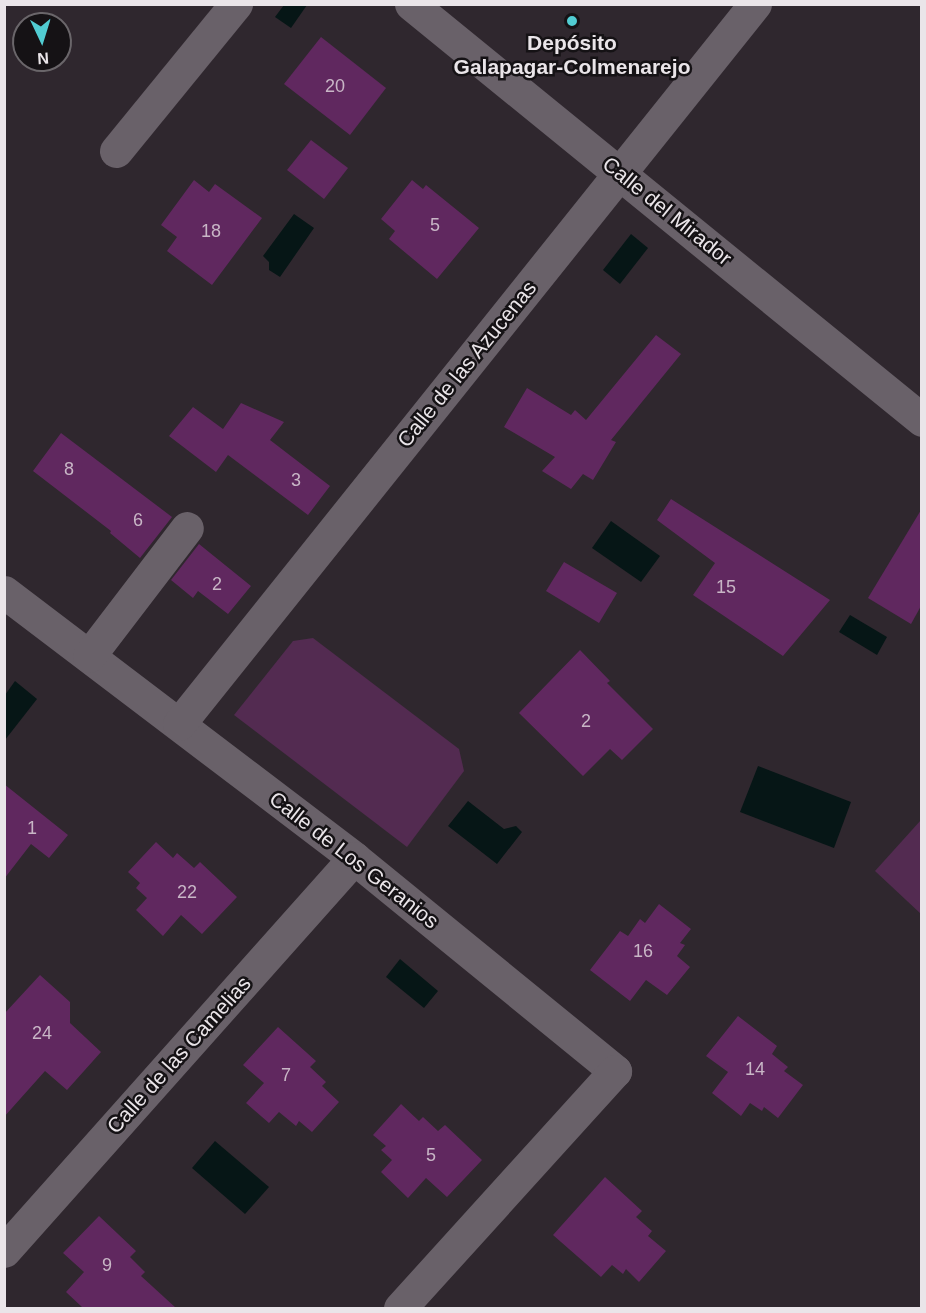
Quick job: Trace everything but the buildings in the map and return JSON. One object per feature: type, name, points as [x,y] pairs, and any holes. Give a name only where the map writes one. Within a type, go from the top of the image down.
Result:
[{"type":"street","points":[[116,151],[236,4]]},
{"type":"street","name":"Calle del Mirador","points":[[411,4],[620,172],[921,420]]},
{"type":"street","name":"Calle de las Azucenas","points":[[179,724],[755,4]]},
{"type":"street","points":[[89,656],[187,528]]},
{"type":"street","name":"Calle de Los Geranios","points":[[4,592],[354,858],[615,1071],[400,1308]]},
{"type":"street","name":"Calle de las Camelias","points":[[4,1251],[354,858]]},
{"type":"shaded area","points":[[284,5],[307,5],[291,28],[275,17]]},
{"type":"shaded area","points":[[294,214],[314,228],[280,277],[269,270],[269,262],[263,256]]},
{"type":"shaded area","points":[[631,234],[648,248],[620,284],[603,270]]},
{"type":"shaded area","points":[[611,521],[660,556],[641,582],[592,548]]},
{"type":"shaded area","points":[[850,615],[887,637],[877,655],[839,632]]},
{"type":"shaded area","points":[[313,638],[459,749],[464,771],[407,847],[234,715],[293,641]]},
{"type":"shaded area","points":[[15,681],[37,699],[5,740],[5,695]]},
{"type":"shaded area","points":[[758,766],[851,802],[834,848],[740,812]]},
{"type":"shaded area","points":[[468,801],[504,829],[516,826],[522,832],[497,864],[448,826]]},
{"type":"shaded area","points":[[921,820],[921,914],[875,871]]},
{"type":"shaded area","points":[[400,959],[438,991],[424,1008],[386,977]]},
{"type":"shaded area","points":[[215,1141],[269,1187],[245,1214],[192,1168]]},
{"type":"place","name":"Depósito Galapagar-Colmenarejo","points":[[572,21]]}]
